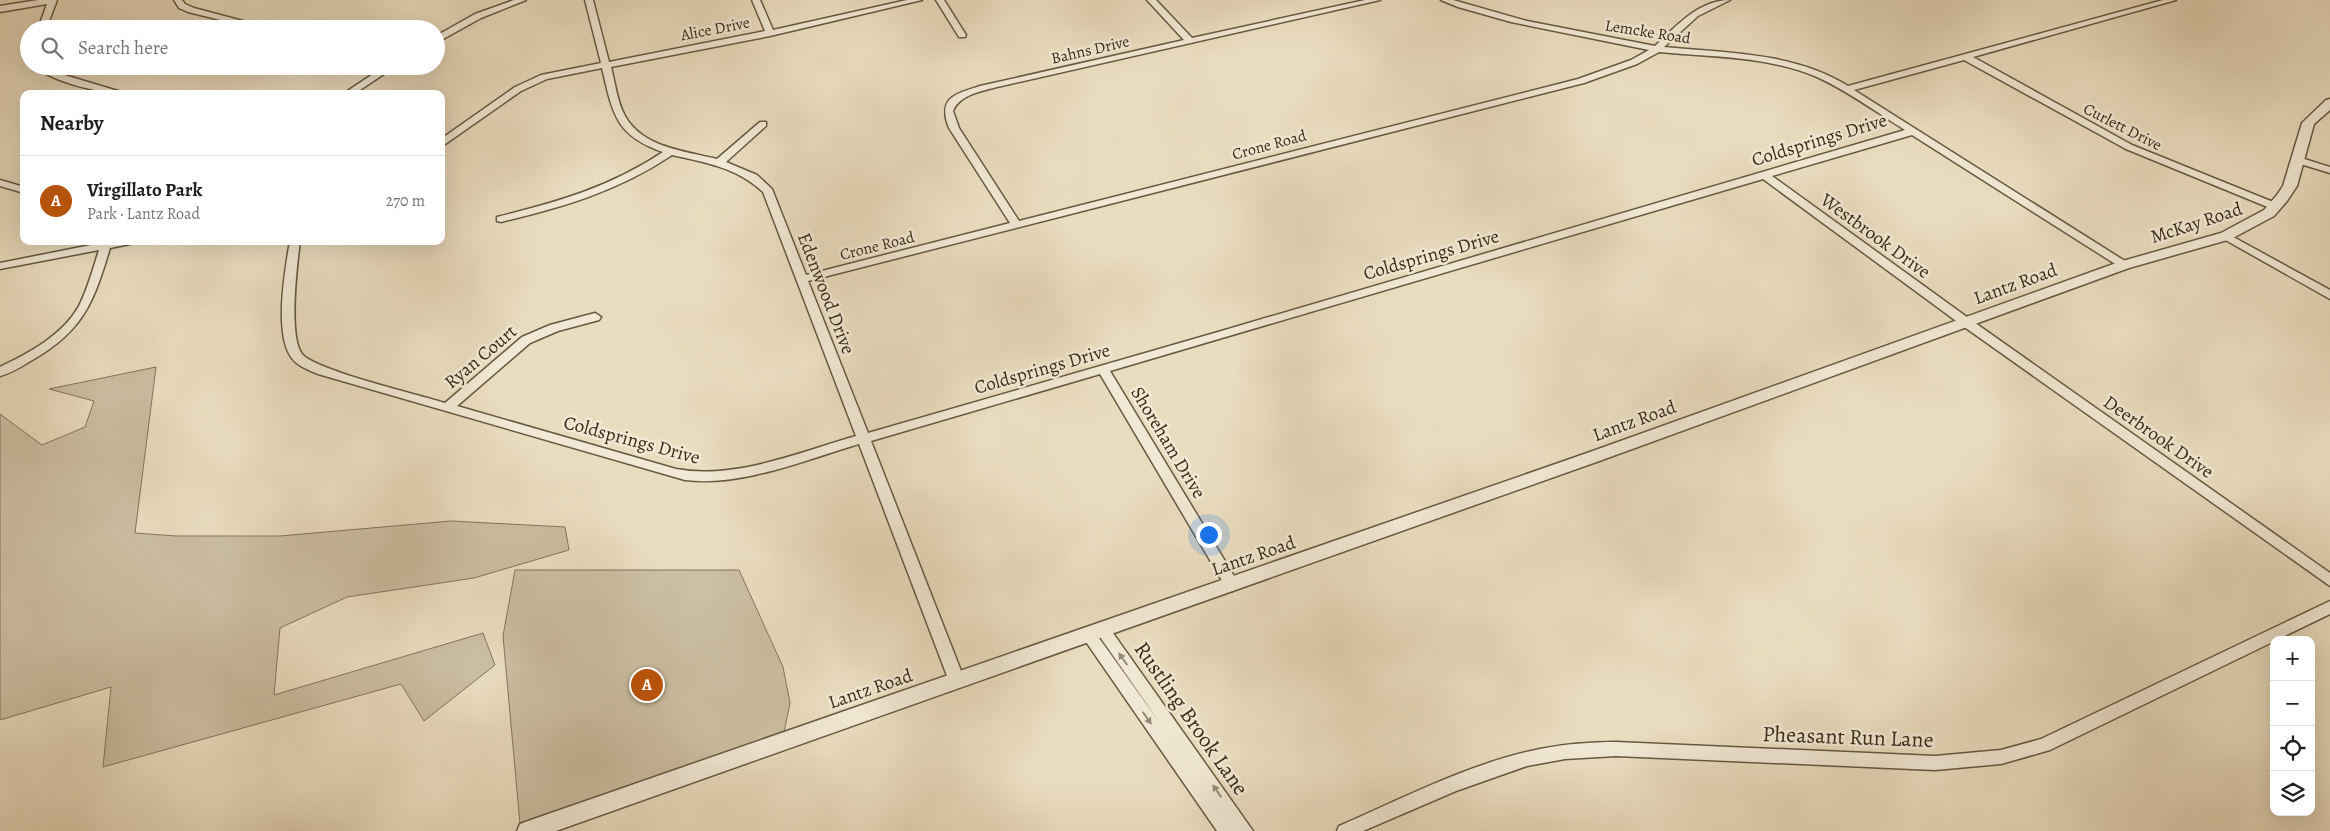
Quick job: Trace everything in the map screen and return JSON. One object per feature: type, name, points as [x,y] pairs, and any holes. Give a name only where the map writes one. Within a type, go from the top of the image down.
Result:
[{"type":"street","points":[[0,8],[53,0],[45,20]]},
{"type":"street","points":[[178,0],[182,6],[191,10],[232,20]]},
{"type":"street","points":[[445,35],[478,16],[522,0]]},
{"type":"street","name":"Edenwood Drive","points":[[589,0],[620,118],[626,125],[648,142],[671,152],[719,163],[746,172],[757,179],[768,191],[957,681]]},
{"type":"street","points":[[756,0],[770,33]]},
{"type":"street","name":"Alice Drive","points":[[445,141],[524,85],[551,75],[770,33],[918,0]]},
{"type":"street","points":[[940,0],[962,35]]},
{"type":"street","points":[[1151,0],[1190,41]]},
{"type":"street","name":"Bahns Drive","points":[[1016,224],[954,128],[948,112],[952,103],[965,94],[1190,41],[1376,0]]},
{"type":"street","name":"Lemcke Road","points":[[1445,0],[1510,20],[1656,49],[1775,62],[1816,73],[1846,89]]},
{"type":"street","name":"Crone Road","points":[[802,279],[1581,81],[1634,62],[1656,49],[1695,14],[1726,0]]},
{"type":"street","points":[[1846,89],[1966,57],[2154,2],[2172,0]]},
{"type":"street","name":"Curlett Drive","points":[[1966,57],[2129,147],[2274,206]]},
{"type":"street","points":[[56,75],[109,90]]},
{"type":"street","points":[[353,90],[378,75]]},
{"type":"street","points":[[1846,89],[1910,132],[2124,265]]},
{"type":"street","name":"McKay Road","points":[[2124,265],[2226,236],[2269,213],[2290,186],[2308,124],[2330,103]]},
{"type":"street","points":[[719,163],[763,124]]},
{"type":"street","name":"Coldsprings Drive","points":[[295,245],[288,332],[290,345],[297,357],[322,371],[676,474],[696,477],[724,477],[1103,370],[1910,132]]},
{"type":"street","points":[[502,218],[590,196],[631,178],[671,152]]},
{"type":"street","points":[[2298,160],[2330,170]]},
{"type":"street","name":"Westbrook Drive","points":[[1764,175],[1967,323]]},
{"type":"street","points":[[0,183],[20,189]]},
{"type":"street","points":[[2226,236],[2330,295]]},
{"type":"street","points":[[0,266],[101,245]]},
{"type":"street","points":[[0,372],[38,351],[72,323],[84,307],[106,245]]},
{"type":"street","name":"Lantz Road","points":[[528,831],[1232,585],[1967,323],[2124,265]]},
{"type":"street","name":"Ryan Court","points":[[448,408],[526,340],[554,328],[595,318]]},
{"type":"street","name":"Deerbrook Drive","points":[[1967,323],[2330,580]]},
{"type":"street","name":"Shoreham Drive","points":[[1103,370],[1232,585]]},
{"type":"street","name":"Pheasant Run Lane","points":[[1345,831],[1480,774],[1515,762],[1568,751],[1616,749],[1935,763],[1977,760],[2018,753],[2068,735],[2330,607]]},
{"type":"street","name":"Rustling Brook Lane","points":[[1096,632],[1226,831]]},
{"type":"street","name":"Rustling Brook Lane","points":[[1096,632],[1245,831]]},
{"type":"shaded area","points":[[156,367],[135,533],[176,536],[280,536],[451,521],[565,527],[569,550],[474,578],[347,597],[280,628],[274,695],[483,633],[495,665],[424,721],[401,684],[103,767],[111,687],[0,720],[0,414],[42,445],[85,427],[94,401],[49,389]]},
{"type":"shaded area","points":[[515,570],[739,570],[783,667],[790,703],[783,737],[520,824],[503,636]]},
{"type":"place","name":"Virgillato Park","points":[[647,685]]}]
